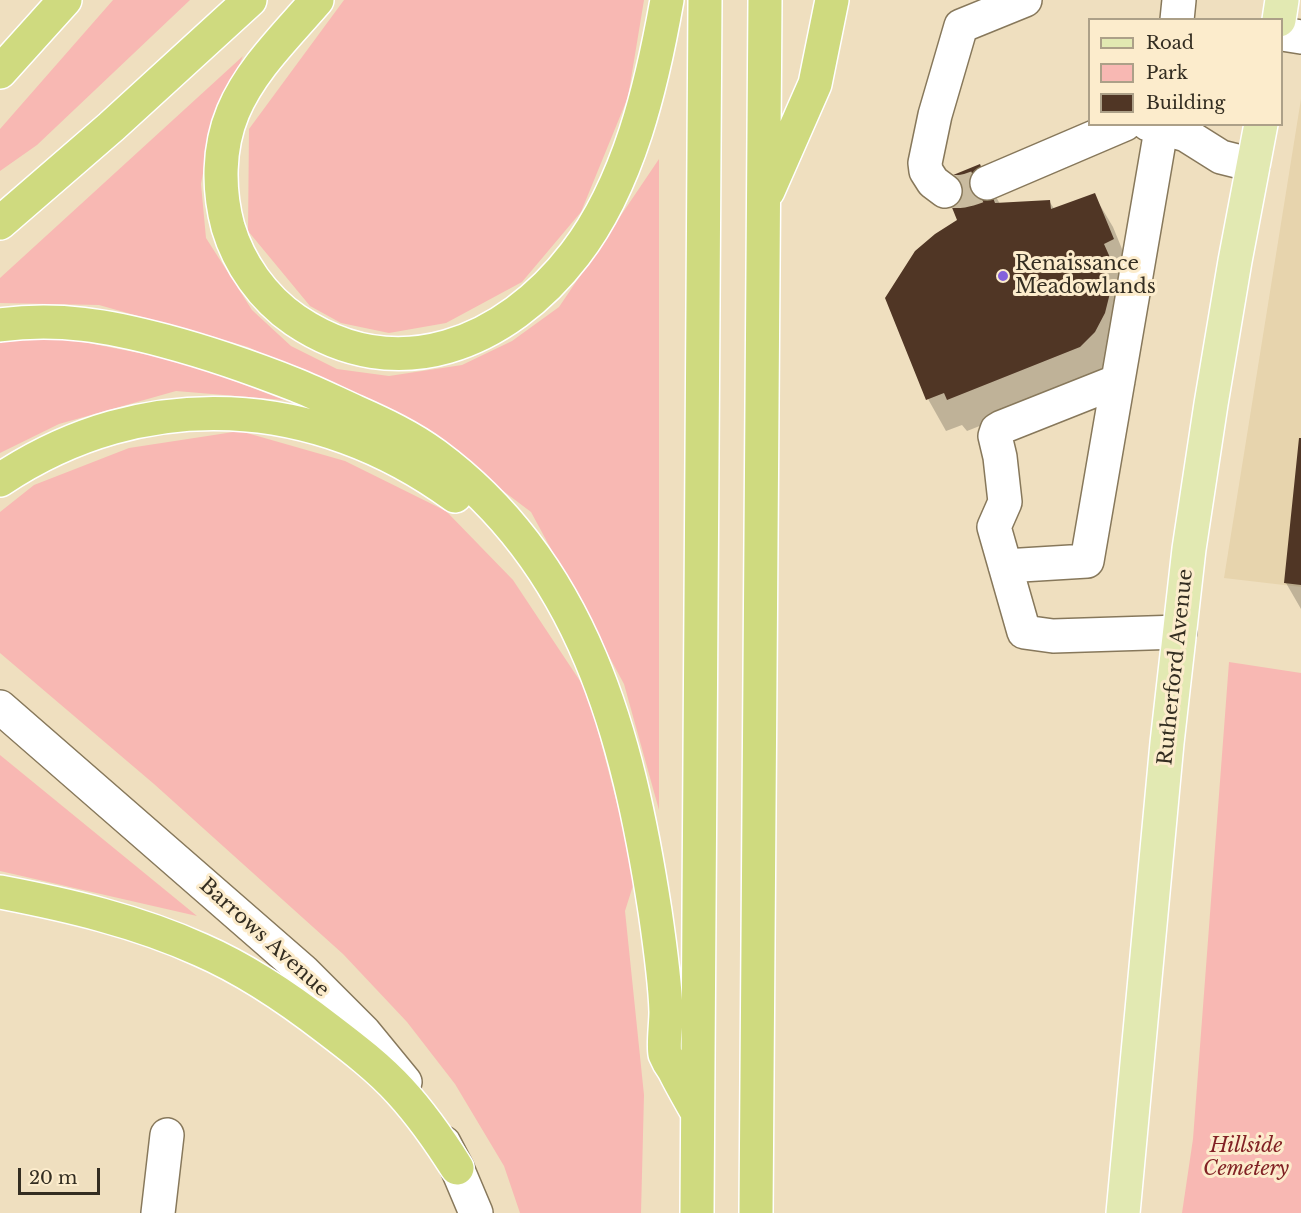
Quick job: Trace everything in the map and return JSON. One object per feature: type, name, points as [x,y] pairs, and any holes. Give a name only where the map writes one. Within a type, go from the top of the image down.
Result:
[{"type":"highway","points":[[0,72],[65,0]]},
{"type":"highway","points":[[0,223],[111,127],[250,0]]},
{"type":"highway","points":[[317,0],[261,66],[240,97],[232,114],[223,153],[221,175],[225,216],[231,236],[248,272],[273,301],[305,327],[341,344],[377,352],[412,353],[464,342],[500,324],[533,300],[576,253],[598,219],[627,155],[652,74],[667,0]]},
{"type":"highway","points":[[697,1213],[705,0]]},
{"type":"highway","points":[[756,1213],[765,0]]},
{"type":"highway","points":[[762,204],[815,84],[832,0]]},
{"type":"highway","points":[[0,325],[65,321],[122,330],[185,346],[302,388],[378,422],[432,453],[491,504],[519,534],[553,583],[572,618],[606,699],[622,752],[644,845],[655,911],[666,1014],[665,1055],[698,1114]]},
{"type":"highway","points":[[0,480],[44,454],[70,442],[124,424],[152,418],[180,414],[237,413],[266,416],[321,429],[375,450],[421,473],[451,493],[487,522],[508,542],[546,587],[591,659]]},
{"type":"highway","points":[[0,892],[63,905],[133,924],[199,949],[247,973],[326,1028],[383,1075],[416,1110],[457,1168]]},
{"type":"main road","points":[[1279,18],[1282,0]]},
{"type":"main road","name":"Rutherford Avenue","points":[[1123,1213],[1167,743],[1189,549],[1203,454],[1261,126]]},
{"type":"street","points":[[945,191],[933,182],[926,171],[925,163],[935,115],[961,26],[1025,0]]},
{"type":"street","points":[[1177,18],[1179,0]]},
{"type":"street","points":[[1283,34],[1301,37]]},
{"type":"street","points":[[987,183],[1120,126]]},
{"type":"street","points":[[1005,566],[1087,561],[1118,381],[1173,127],[1221,157],[1253,165]]},
{"type":"street","points":[[1118,381],[997,430],[995,436],[1005,502],[994,527],[1024,632],[1053,636],[1180,632]]},
{"type":"street","name":"Barrows Avenue","points":[[0,706],[303,970],[344,1010],[384,1055],[435,1128],[457,1168],[477,1213]]},
{"type":"street","points":[[158,1213],[167,1135]]},
{"type":"shaded area","points":[[1301,99],[1301,587],[1224,578]]},
{"type":"green space","points":[[113,0],[190,0],[37,145],[0,171],[0,129]]},
{"type":"green space","points":[[344,0],[644,0],[628,97],[581,212],[522,282],[446,323],[389,333],[341,323],[310,306],[248,231],[249,129]]},
{"type":"green space","points":[[243,56],[210,135],[201,184],[206,238],[252,310],[291,346],[337,369],[389,376],[462,365],[512,341],[559,307],[659,159],[659,810],[624,684],[531,512],[416,425],[248,347],[99,305],[0,303],[0,278]]},
{"type":"green space","points":[[68,339],[185,362],[284,400],[176,391],[59,424],[0,453],[0,341]]},
{"type":"green space","points":[[240,431],[345,461],[446,511],[513,580],[588,693],[636,876],[625,911],[644,1095],[641,1213],[520,1213],[504,1166],[455,1084],[407,1022],[343,954],[154,784],[0,653],[0,512],[34,485],[129,448]]},
{"type":"green space","name":"Hillside Cemetery","points":[[1229,662],[1301,673],[1301,1213],[1182,1213],[1193,1139]]},
{"type":"green space","points":[[0,755],[197,916],[0,871]]},
{"type":"building","name":"Renaissance Meadowlands","points":[[980,164],[995,203],[1050,200],[1051,209],[1095,193],[1114,239],[1104,244],[1112,262],[1105,264],[1111,289],[1105,313],[1095,332],[1080,347],[947,400],[944,393],[926,400],[885,298],[915,251],[935,234],[957,220],[941,180]]},
{"type":"building","points":[[1299,438],[1301,438],[1301,585],[1284,583]]},
{"type":"tunnel","points":[[945,191],[957,192],[987,183]]},
{"type":"place","name":"Renaissance Meadowlands","points":[[1003,276]]}]
